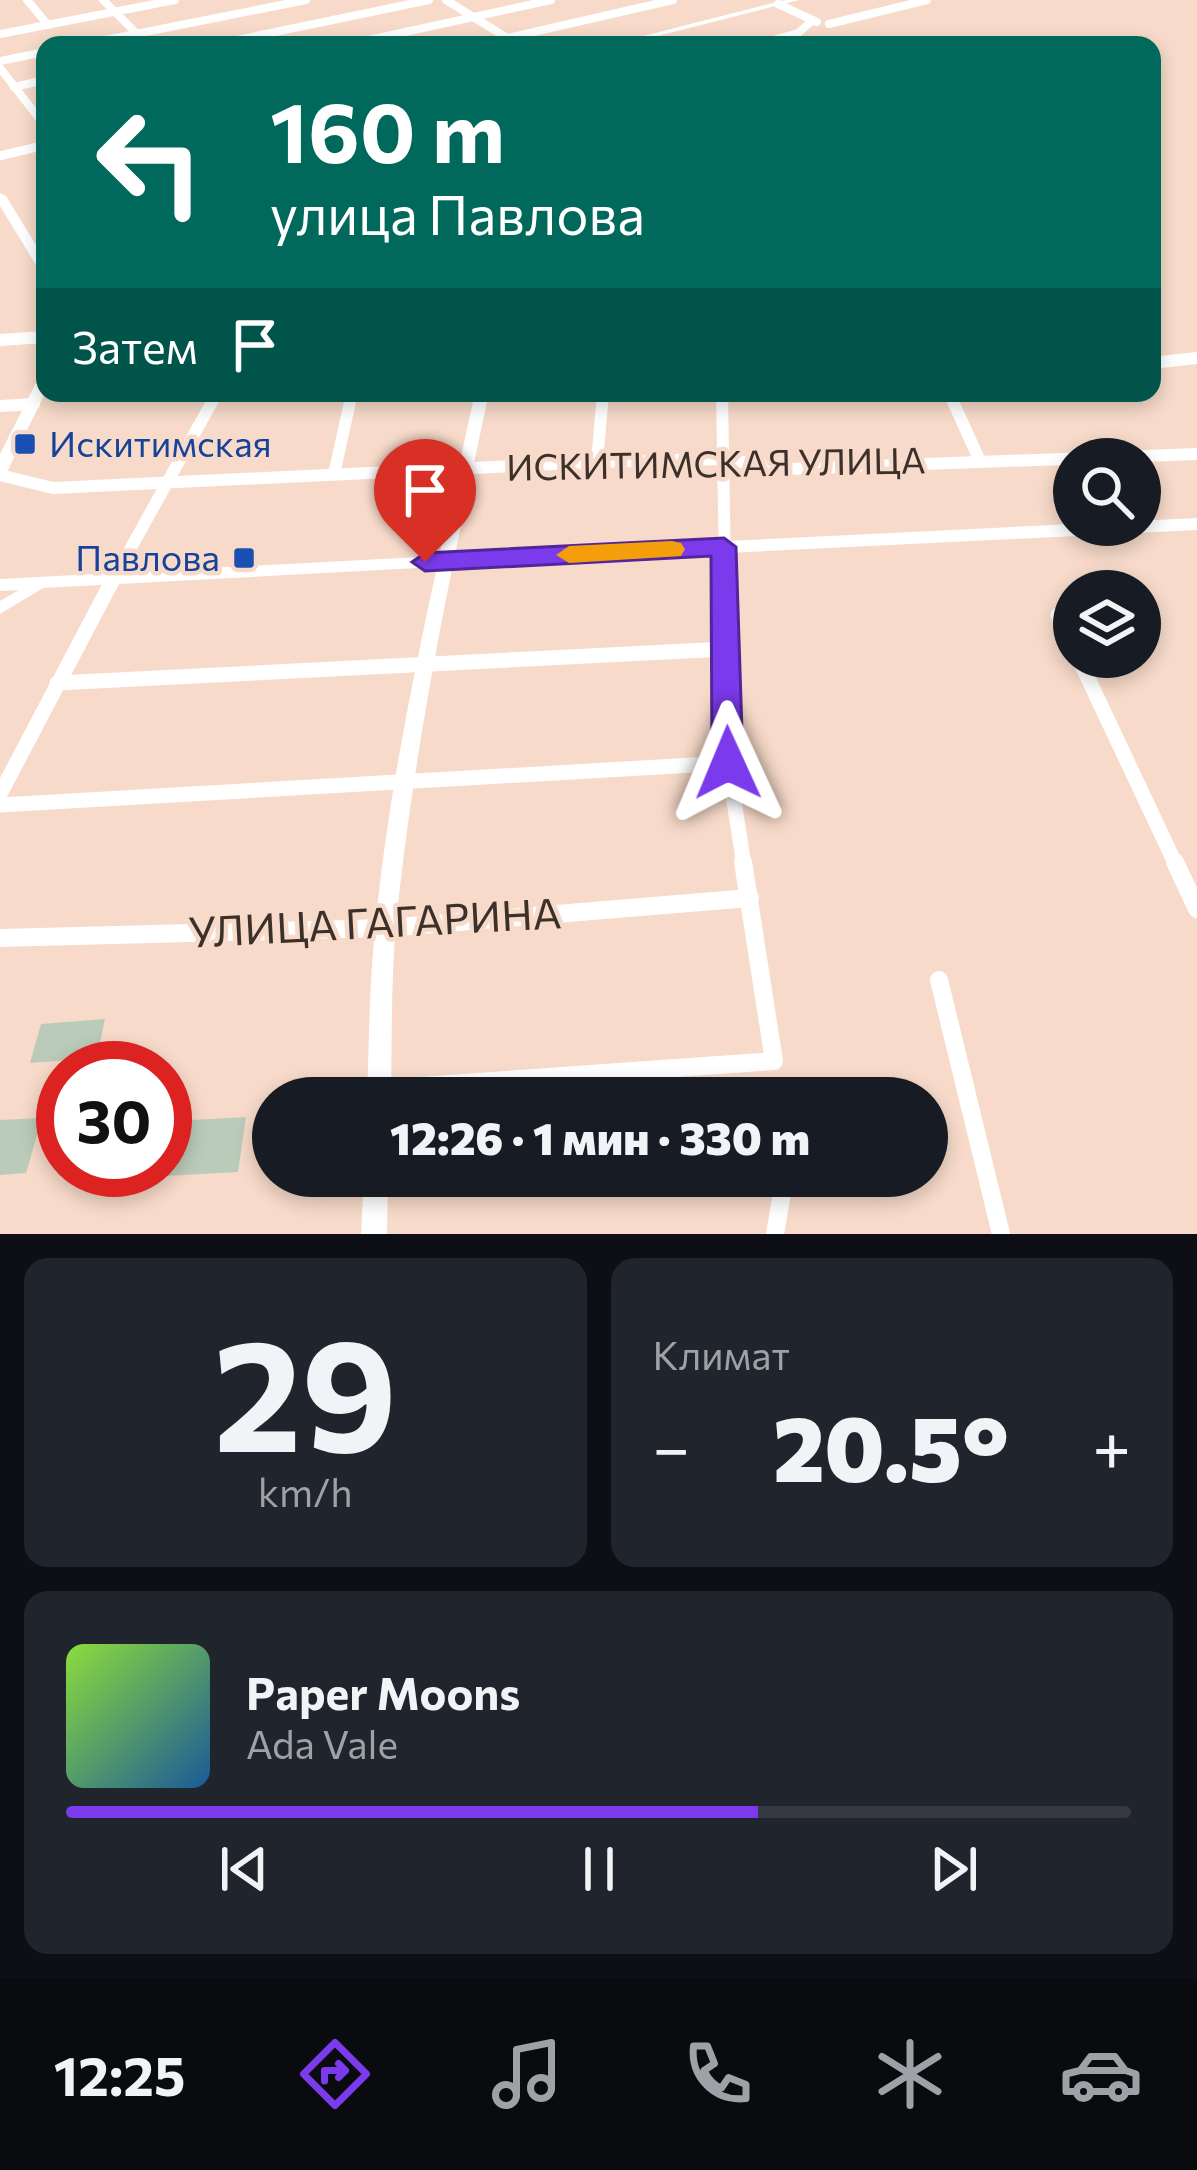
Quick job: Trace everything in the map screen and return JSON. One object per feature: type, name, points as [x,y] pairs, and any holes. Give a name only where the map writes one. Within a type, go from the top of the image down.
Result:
[{"type":"main road","points":[[0,196],[36,255]]},
{"type":"main road","points":[[0,472],[36,399]]},
{"type":"street","points":[[27,0],[48,25]]},
{"type":"street","points":[[103,0],[136,34]]},
{"type":"street","points":[[0,34],[175,0]]},
{"type":"street","points":[[126,36],[306,0]]},
{"type":"street","points":[[256,36],[430,0]]},
{"type":"street","points":[[446,0],[504,36]]},
{"type":"street","points":[[387,36],[551,0]]},
{"type":"street","points":[[516,36],[673,0]]},
{"type":"street","points":[[646,36],[794,0]]},
{"type":"street","points":[[774,2],[829,26],[927,0]]},
{"type":"street","points":[[787,36],[812,21]]},
{"type":"street","points":[[36,55],[0,65],[36,108]]},
{"type":"street","points":[[14,86],[36,82]]},
{"type":"street","points":[[0,156],[36,148]]},
{"type":"street","points":[[0,340],[36,338]]},
{"type":"street","points":[[1161,362],[1197,358]]},
{"type":"street","points":[[0,794],[163,484],[212,402]]},
{"type":"street","points":[[334,474],[350,402]]},
{"type":"street","points":[[380,1077],[386,928],[406,781],[443,561],[480,402]]},
{"type":"street","points":[[597,462],[602,402]]},
{"type":"street","points":[[582,1077],[773,1061],[728,763],[722,402]]},
{"type":"street","points":[[954,402],[979,459]]},
{"type":"street","points":[[0,406],[34,404]]},
{"type":"street","name":"ИСКИТИМСКАЯ УЛИЦА","points":[[0,472],[53,488],[597,462],[723,460],[790,469],[1197,454]]},
{"type":"street","points":[[0,585],[1197,524]]},
{"type":"street","points":[[0,608],[43,584]]},
{"type":"street","points":[[57,682],[726,649]]},
{"type":"street","points":[[1088,678],[1197,909]]},
{"type":"street","points":[[0,805],[728,763]]},
{"type":"street","name":"УЛИЦА ГАГАРИНА","points":[[0,938],[386,928],[749,898]]},
{"type":"street","points":[[939,980],[1001,1234]]},
{"type":"street","points":[[374,1234],[375,1197]]},
{"type":"street","points":[[775,1234],[781,1197]]},
{"type":"green space","points":[[105,1019],[100,1041],[36,1041],[41,1024]]},
{"type":"green space","points":[[246,1117],[238,1172],[192,1175],[192,1120]]},
{"type":"green space","points":[[36,1118],[36,1139],[26,1173],[0,1175],[0,1120]]},
{"type":"slow traffic","points":[[569,555],[672,549]]},
{"type":"place","name":"Искитимская","points":[[25,444]]},
{"type":"place","name":"Павлова","points":[[244,558]]},
{"type":"route","points":[[425,562],[724,547],[728,763]]}]
